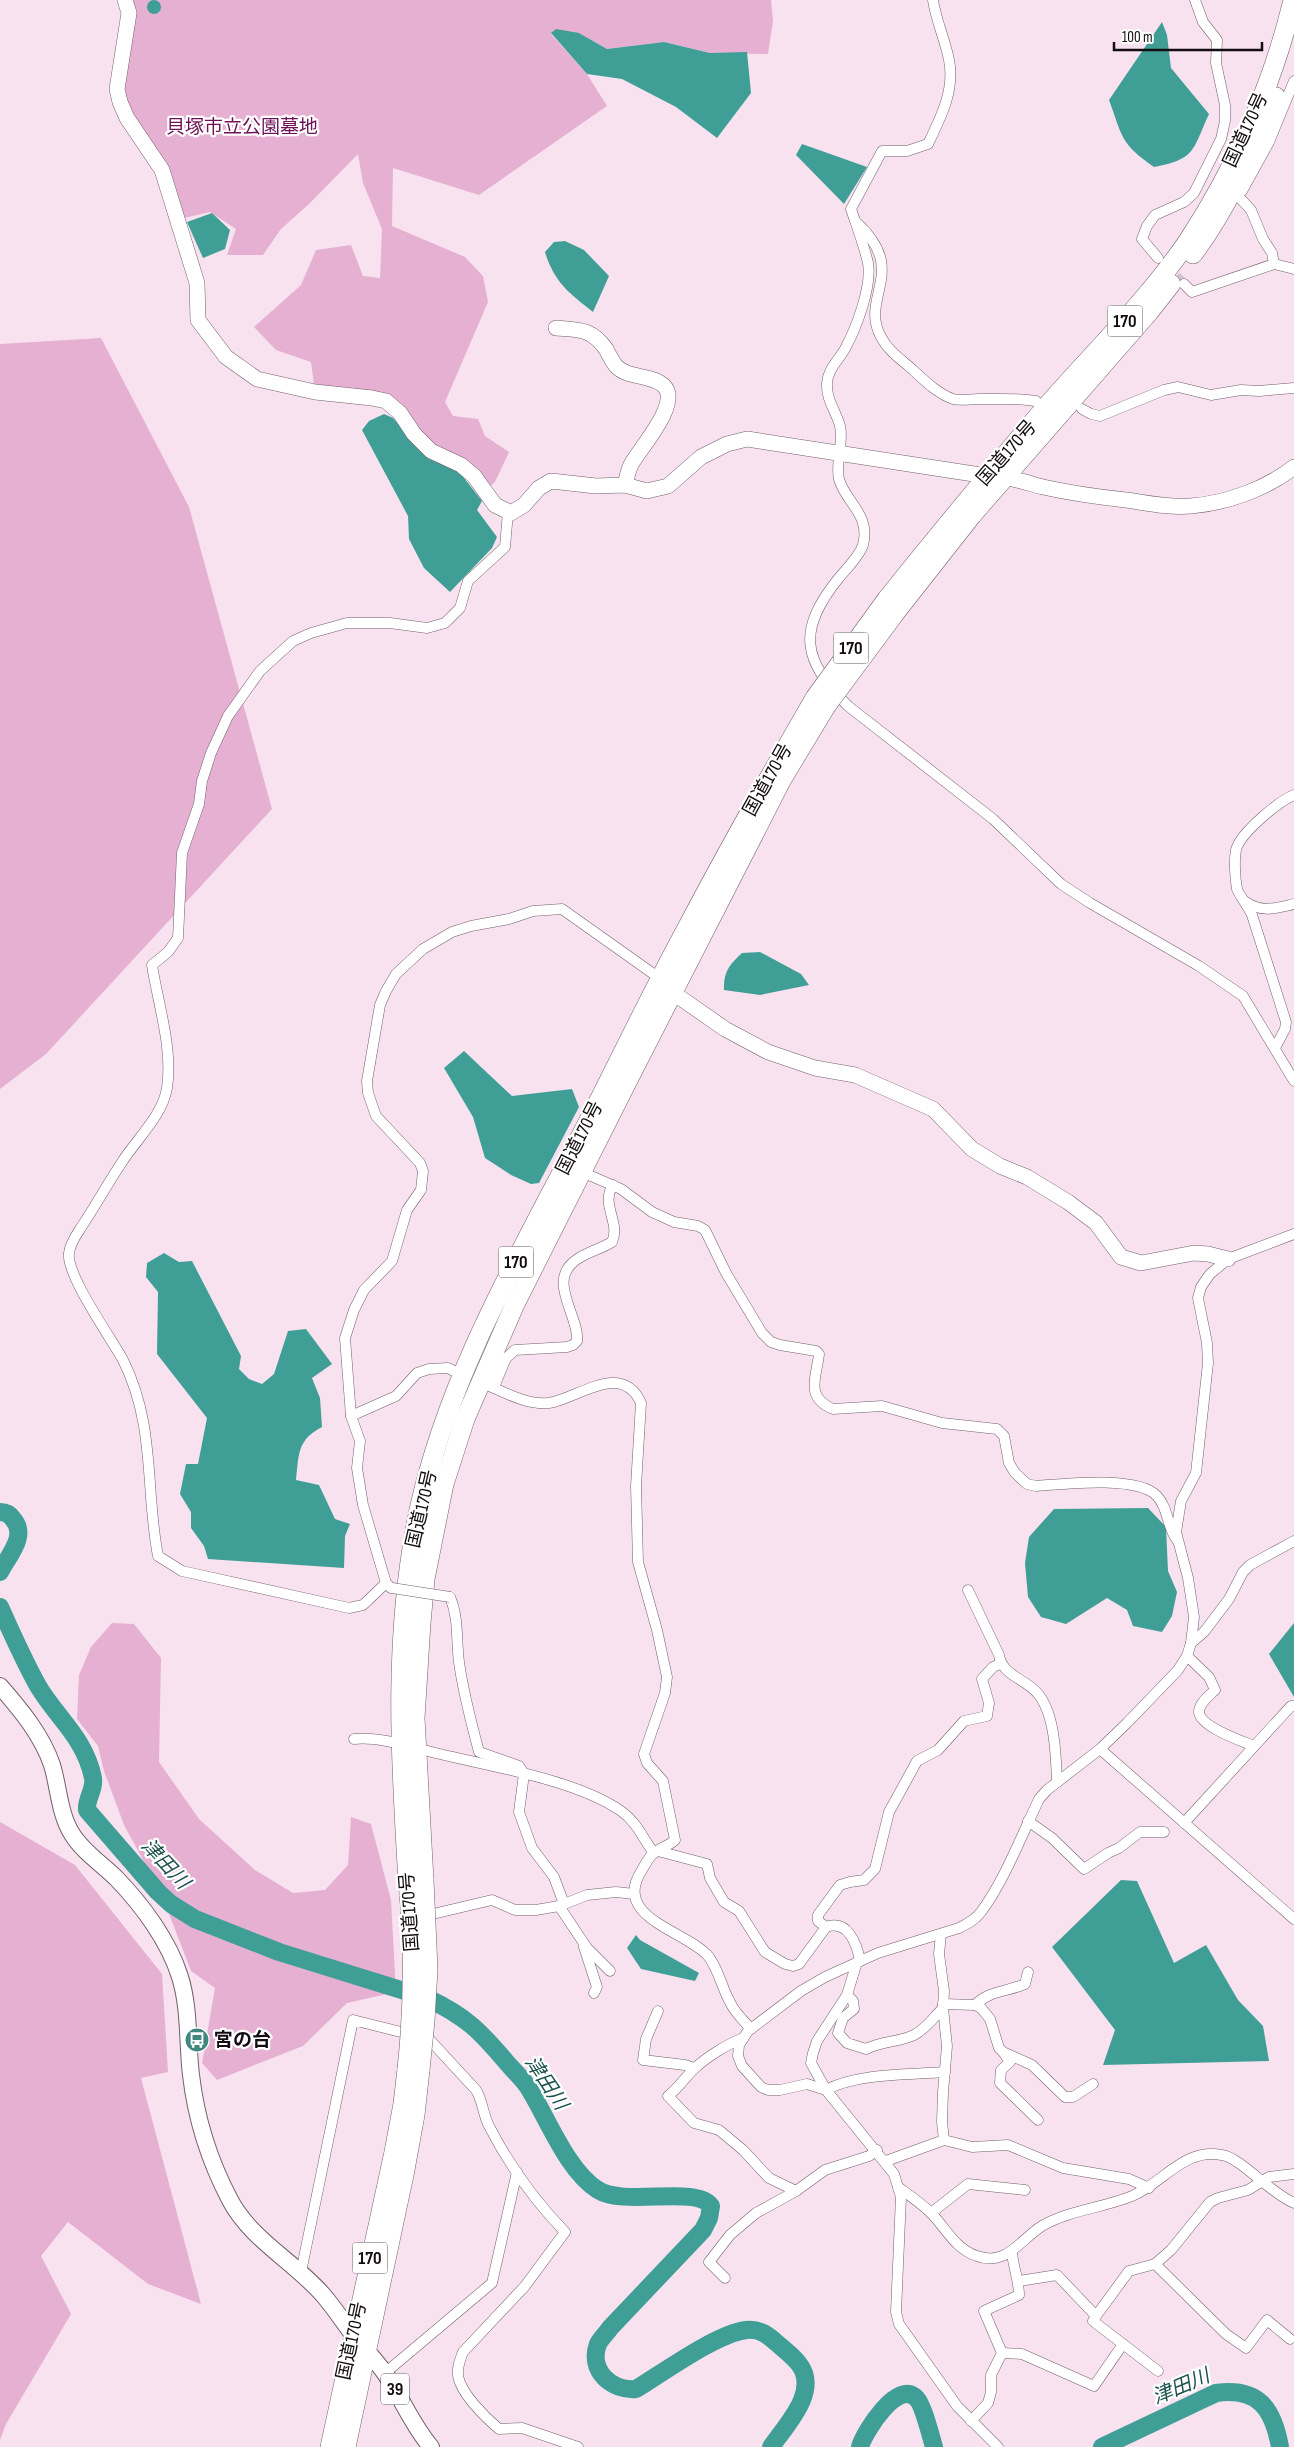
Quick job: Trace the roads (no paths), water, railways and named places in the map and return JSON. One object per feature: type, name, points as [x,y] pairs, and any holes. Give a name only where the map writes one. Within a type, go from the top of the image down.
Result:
[{"type":"highway","name":"国道170号","points":[[408,1747],[415,1718],[425,1579],[444,1484],[487,1384],[515,1304],[582,1172],[667,986],[684,932],[731,846],[821,702],[891,606],[987,476],[1131,313],[1188,241],[1231,165],[1264,92],[1280,47],[1293,0]]},
{"type":"highway","name":"国道170号","points":[[891,606],[1149,312],[1197,248],[1219,214],[1248,160],[1270,111],[1294,44]]},
{"type":"highway","name":"国道170号","points":[[346,2447],[415,2115],[412,2019],[416,1881],[403,1614],[420,1509],[448,1411],[462,1374],[496,1301],[667,986]]},
{"type":"highway","name":"国道170号","points":[[330,2447],[403,2104],[413,2069]]},
{"type":"main road","name":"39","points":[[0,1686],[26,1719],[42,1744],[51,1763],[63,1815],[74,1837],[128,1892],[159,1935],[173,1959],[180,1978],[186,2008],[191,2074],[197,2108],[210,2153],[230,2200],[254,2233],[302,2272],[329,2302],[353,2335],[385,2373],[418,2432],[431,2447]]},
{"type":"street","points":[[126,0],[129,13],[117,89],[127,118],[162,170],[197,283],[198,320],[226,357],[257,379],[315,392],[386,401],[400,413],[414,434],[431,450],[461,465],[474,476],[495,505],[511,513]]},
{"type":"street","points":[[933,0],[934,12],[949,59],[951,81],[944,111],[928,144],[906,151],[882,151],[851,209],[868,265],[866,292],[858,319],[846,348],[830,371],[827,382],[832,409],[840,427],[839,480],[860,514],[863,545],[815,611],[810,628],[810,642],[814,661],[823,678],[848,706],[993,819],[1062,884],[1090,903],[1199,966],[1243,996],[1294,1081]]},
{"type":"street","points":[[1158,258],[1142,239],[1147,226],[1155,215],[1184,202],[1194,193],[1221,139],[1225,121],[1225,105],[1216,63],[1216,40],[1203,22],[1195,0]]},
{"type":"street","points":[[1219,214],[1238,196],[1270,142],[1294,81]]},
{"type":"street","points":[[1238,196],[1252,210],[1262,239],[1272,253],[1274,264]]},
{"type":"street","points":[[855,221],[876,243],[881,259],[883,270],[876,310],[876,325],[888,348],[922,378],[944,395],[955,400],[1018,398],[1036,401]]},
{"type":"street","points":[[1184,284],[1192,292],[1274,264],[1294,268]]},
{"type":"street","points":[[556,328],[586,330],[605,348],[616,367],[640,378],[657,381],[666,388],[669,402],[631,465],[625,485]]},
{"type":"street","points":[[1082,409],[1100,416],[1164,390],[1178,387],[1194,389],[1210,395],[1241,390],[1259,391],[1294,388]]},
{"type":"street","points":[[594,1993],[597,1988],[583,1943],[561,1905],[554,1878],[532,1848],[519,1812],[524,1774],[519,1766],[479,1752],[458,1660],[456,1610],[450,1597],[389,1586],[363,1605],[349,1608],[182,1571],[158,1556],[148,1447],[139,1402],[123,1360],[82,1292],[70,1262],[69,1253],[76,1235],[121,1163],[156,1114],[167,1089],[167,1051],[152,965],[168,952],[178,938],[182,853],[199,804],[202,781],[211,753],[228,716],[260,671],[293,641],[311,633],[347,623],[390,623],[427,628],[446,623],[460,608],[468,581],[505,547],[508,512],[511,513],[524,505],[539,488],[551,480],[596,486],[625,485],[647,491],[668,486],[701,457],[726,444],[747,439],[987,476],[1007,476],[1042,487],[1147,504],[1190,506],[1217,501],[1256,490],[1294,467]]},
{"type":"street","points":[[1294,795],[1283,800],[1251,830],[1236,849],[1237,891],[1246,902],[1255,908],[1263,910],[1294,904]]},
{"type":"street","points":[[1246,902],[1286,1022],[1285,1029],[1275,1048]]},
{"type":"street","points":[[389,1586],[366,1518],[357,1468],[360,1441],[351,1416],[345,1338],[354,1310],[364,1290],[392,1261],[407,1210],[421,1190],[424,1171],[420,1163],[376,1116],[368,1093],[367,1081],[380,1005],[396,974],[423,949],[452,932],[534,911],[562,909],[725,1029],[768,1052],[815,1068],[855,1075],[933,1109],[972,1149],[1000,1166],[1027,1177],[1068,1202],[1096,1223],[1120,1257],[1141,1263],[1194,1253],[1228,1259]]},
{"type":"street","points":[[582,1172],[614,1186],[652,1212],[674,1222],[698,1226],[705,1230],[726,1273],[762,1333],[771,1342],[816,1351],[819,1354],[813,1378],[816,1392],[827,1407],[849,1409],[869,1405],[882,1406],[942,1423],[997,1430],[1004,1436],[1009,1463],[1027,1484],[1036,1486],[1095,1482],[1146,1489],[1155,1494],[1163,1504],[1169,1530],[1178,1541]]},
{"type":"street","points":[[614,1186],[609,1192],[607,1200],[614,1230],[612,1242],[577,1259],[565,1273],[566,1296],[577,1341],[573,1346],[567,1347],[515,1350],[506,1358],[487,1384],[527,1402],[550,1403],[595,1385],[612,1383],[629,1387],[637,1394],[641,1403],[636,1486],[638,1562],[657,1630],[667,1677],[665,1693],[644,1754],[647,1763],[663,1781],[675,1840],[656,1852],[634,1886],[634,1894],[638,1904],[659,1925],[701,1950],[709,1958],[730,2004],[751,2029]]},
{"type":"street","points":[[796,2191],[769,2178],[743,2150],[718,2130],[694,2123],[668,2096],[682,2085],[694,2068],[732,2042],[741,2039],[751,2029],[801,1991],[859,1961],[970,1923],[980,1914],[992,1895],[1039,1799],[1057,1782],[1100,1749],[1160,1690],[1187,1656],[1191,1643],[1194,1617],[1188,1578],[1176,1532],[1181,1500],[1196,1473],[1208,1363],[1207,1343],[1198,1298],[1201,1287],[1210,1274],[1228,1259],[1294,1234]]},
{"type":"street","points":[[351,1416],[396,1396],[417,1373],[429,1369],[448,1368],[462,1374]]},
{"type":"street","points":[[1191,1643],[1204,1632],[1229,1599],[1243,1572],[1250,1565],[1294,1541]]},
{"type":"street","points":[[968,1590],[999,1655],[1000,1664],[1012,1676],[1028,1684],[1039,1695],[1045,1706],[1056,1747],[1057,1782]]},
{"type":"street","points":[[1187,1656],[1214,1683],[1215,1690],[1201,1705],[1199,1711],[1202,1718],[1217,1730],[1254,1746]]},
{"type":"street","points":[[998,2447],[957,2406],[898,2318],[896,2312],[901,2197],[894,2174],[886,2161],[826,2090],[811,2063],[817,2041],[847,1995],[859,1961],[856,1942],[852,1936],[839,1926],[826,1927],[818,1921],[818,1915],[840,1886],[864,1880],[875,1869],[889,1812],[918,1761],[938,1750],[964,1721],[987,1716],[989,1703],[982,1679],[985,1674],[1000,1664]]},
{"type":"street","points":[[1184,1823],[1291,1706],[1294,1706]]},
{"type":"street","points":[[354,1739],[379,1739],[524,1774],[589,1794],[608,1803],[632,1820],[656,1852],[707,1864],[710,1878],[724,1902],[739,1911],[765,1952],[785,1964],[792,1966],[799,1964],[826,1927]]},
{"type":"street","points":[[1100,1749],[1294,1919]]},
{"type":"street","points":[[1028,1821],[1052,1838],[1084,1869],[1140,1832],[1164,1832]]},
{"type":"street","points":[[437,1913],[492,1900],[515,1910],[536,1910],[561,1905],[587,1895],[616,1892],[634,1894]]},
{"type":"street","points":[[941,1934],[939,1954],[944,1991],[943,2006],[947,2046],[942,2122],[944,2140]]},
{"type":"street","points":[[583,1943],[610,1971]]},
{"type":"street","points":[[975,2005],[992,1992],[1010,1991],[1025,1984],[1028,1972]]},
{"type":"street","points":[[847,1995],[853,2001],[854,2008],[843,2018],[838,2033],[848,2043],[866,2049],[882,2042],[913,2036],[922,2030],[943,2006],[975,2005],[981,2008],[990,2019],[999,2048],[1010,2062],[1001,2070],[1000,2084],[1038,2120]]},
{"type":"street","points":[[658,2011],[646,2039],[643,2060],[685,2065],[694,2068]]},
{"type":"street","points":[[302,2272],[353,2020],[429,2039],[476,2090],[481,2098],[488,2124],[517,2172],[541,2207],[565,2232],[525,2286],[463,2352],[458,2365],[458,2377],[474,2403],[499,2429],[522,2428],[578,2447]]},
{"type":"street","points":[[741,2039],[738,2056],[742,2066],[761,2087],[768,2090],[780,2090],[807,2084],[826,2090],[838,2084],[867,2079],[945,2072]]},
{"type":"street","points":[[1003,2052],[1032,2065],[1065,2098],[1073,2097],[1093,2084]]},
{"type":"street","points":[[886,2161],[944,2140],[972,2147],[1008,2145],[1063,2168],[1129,2179],[1149,2188]]},
{"type":"street","points":[[725,2278],[709,2262],[730,2235],[756,2212],[796,2191],[825,2170],[868,2156],[877,2150]]},
{"type":"street","points":[[898,2187],[931,2213],[954,2241],[977,2257],[989,2259],[1012,2252],[1042,2226],[1061,2218],[1115,2202],[1149,2188],[1187,2159],[1212,2154],[1224,2155],[1233,2159],[1281,2197],[1294,2203]]},
{"type":"street","points":[[385,2373],[492,2283],[517,2172]]},
{"type":"street","points":[[1158,2371],[1093,2321],[1096,2316],[1129,2271],[1155,2264],[1171,2250],[1210,2202],[1248,2190],[1269,2177],[1294,2174]]},
{"type":"street","points":[[931,2213],[968,2184],[1025,2190]]},
{"type":"street","points":[[1002,2353],[984,2311],[1019,2295],[1019,2280],[1013,2263],[1012,2252]]},
{"type":"street","points":[[1155,2264],[1226,2334],[1246,2348],[1267,2320],[1290,2339]]},
{"type":"street","points":[[1019,2280],[1057,2275],[1096,2316]]},
{"type":"street","points":[[1002,2353],[1022,2354],[1094,2386],[1123,2344]]},
{"type":"street","points":[[971,2421],[988,2403],[991,2392],[991,2375],[994,2365],[1002,2353]]},
{"type":"waterway","name":"津田川","points":[[0,1512],[11,1516],[18,1532],[15,1546],[0,1572]]},
{"type":"waterway","name":"津田川","points":[[0,1607],[38,1686],[84,1751],[93,1778],[87,1810],[158,1892],[171,1904],[195,1919],[279,1952],[427,1998],[441,2005],[463,2019],[481,2034],[524,2081],[567,2157],[587,2181],[598,2190],[610,2195],[625,2197],[691,2197],[703,2200],[711,2206],[709,2218],[703,2230],[610,2328],[598,2344],[596,2363],[599,2371],[611,2383],[627,2389],[636,2389],[705,2346],[720,2339],[746,2330],[761,2332],[797,2361],[804,2374],[806,2385],[803,2396],[792,2418],[771,2447]]},
{"type":"waterway","name":"津田川","points":[[1102,2447],[1216,2393],[1231,2392],[1243,2393],[1261,2403],[1273,2421],[1280,2447]]},
{"type":"waterway","name":"津田川","points":[[860,2447],[868,2430],[883,2409],[901,2395],[910,2394],[917,2399],[922,2408],[934,2447]]},
{"type":"tunnel","points":[[1165,266],[1184,284]]},
{"type":"place","name":"宮の台","points":[[197,2040]]},
{"type":"park label","name":"貝塚市立公園墓地","points":[[242,127]]}]
